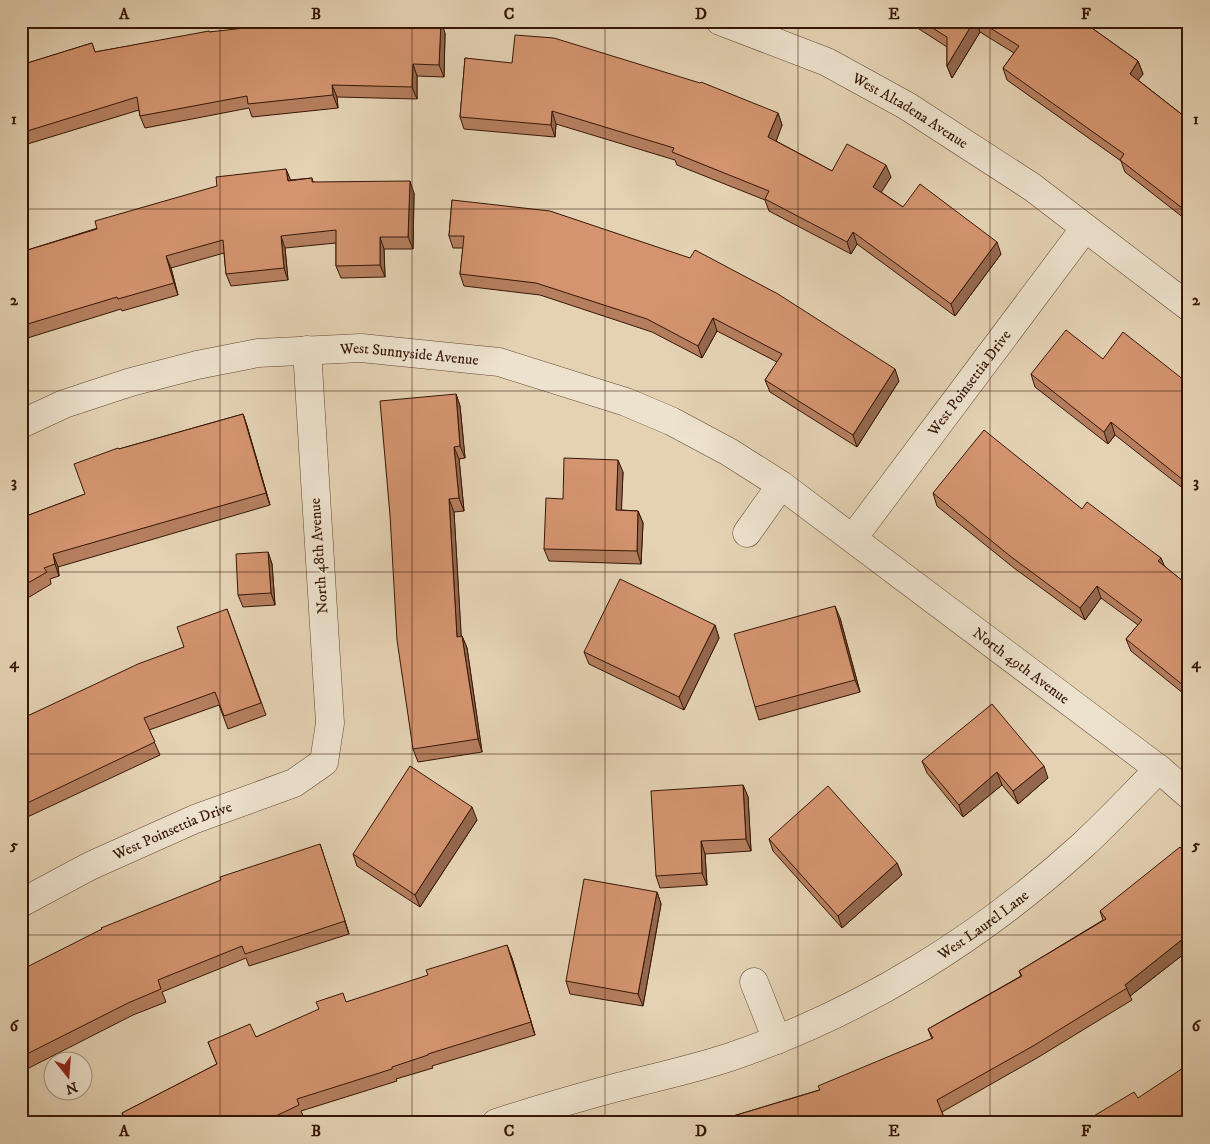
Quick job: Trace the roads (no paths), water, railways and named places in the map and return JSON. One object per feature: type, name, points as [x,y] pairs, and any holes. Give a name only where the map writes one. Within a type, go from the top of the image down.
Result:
[{"type":"street","name":"West Altadena Avenue","points":[[720,21],[828,62],[907,106],[1032,187],[1189,307]]},
{"type":"street","name":"West Poinsettia Drive","points":[[853,538],[1085,228]]},
{"type":"street","name":"West Sunnyside Avenue","points":[[21,424],[64,404],[131,382],[187,367],[258,353],[361,348],[499,362],[626,402],[662,417],[729,452],[781,485],[853,538]]},
{"type":"street","name":"North 48th Avenue","points":[[307,350],[330,723],[324,762]]},
{"type":"street","points":[[747,533],[781,485]]},
{"type":"street","name":"North 49th Avenue","points":[[853,538],[1159,769],[1189,794]]},
{"type":"street","name":"West Poinsettia Drive","points":[[21,903],[90,866],[195,819],[294,783],[324,762]]},
{"type":"street","name":"West Laurel Lane","points":[[496,1123],[723,1059],[777,1040],[838,1014],[894,983],[956,945],[1017,900],[1082,845],[1159,769]]},
{"type":"street","points":[[754,982],[777,1040]]}]
